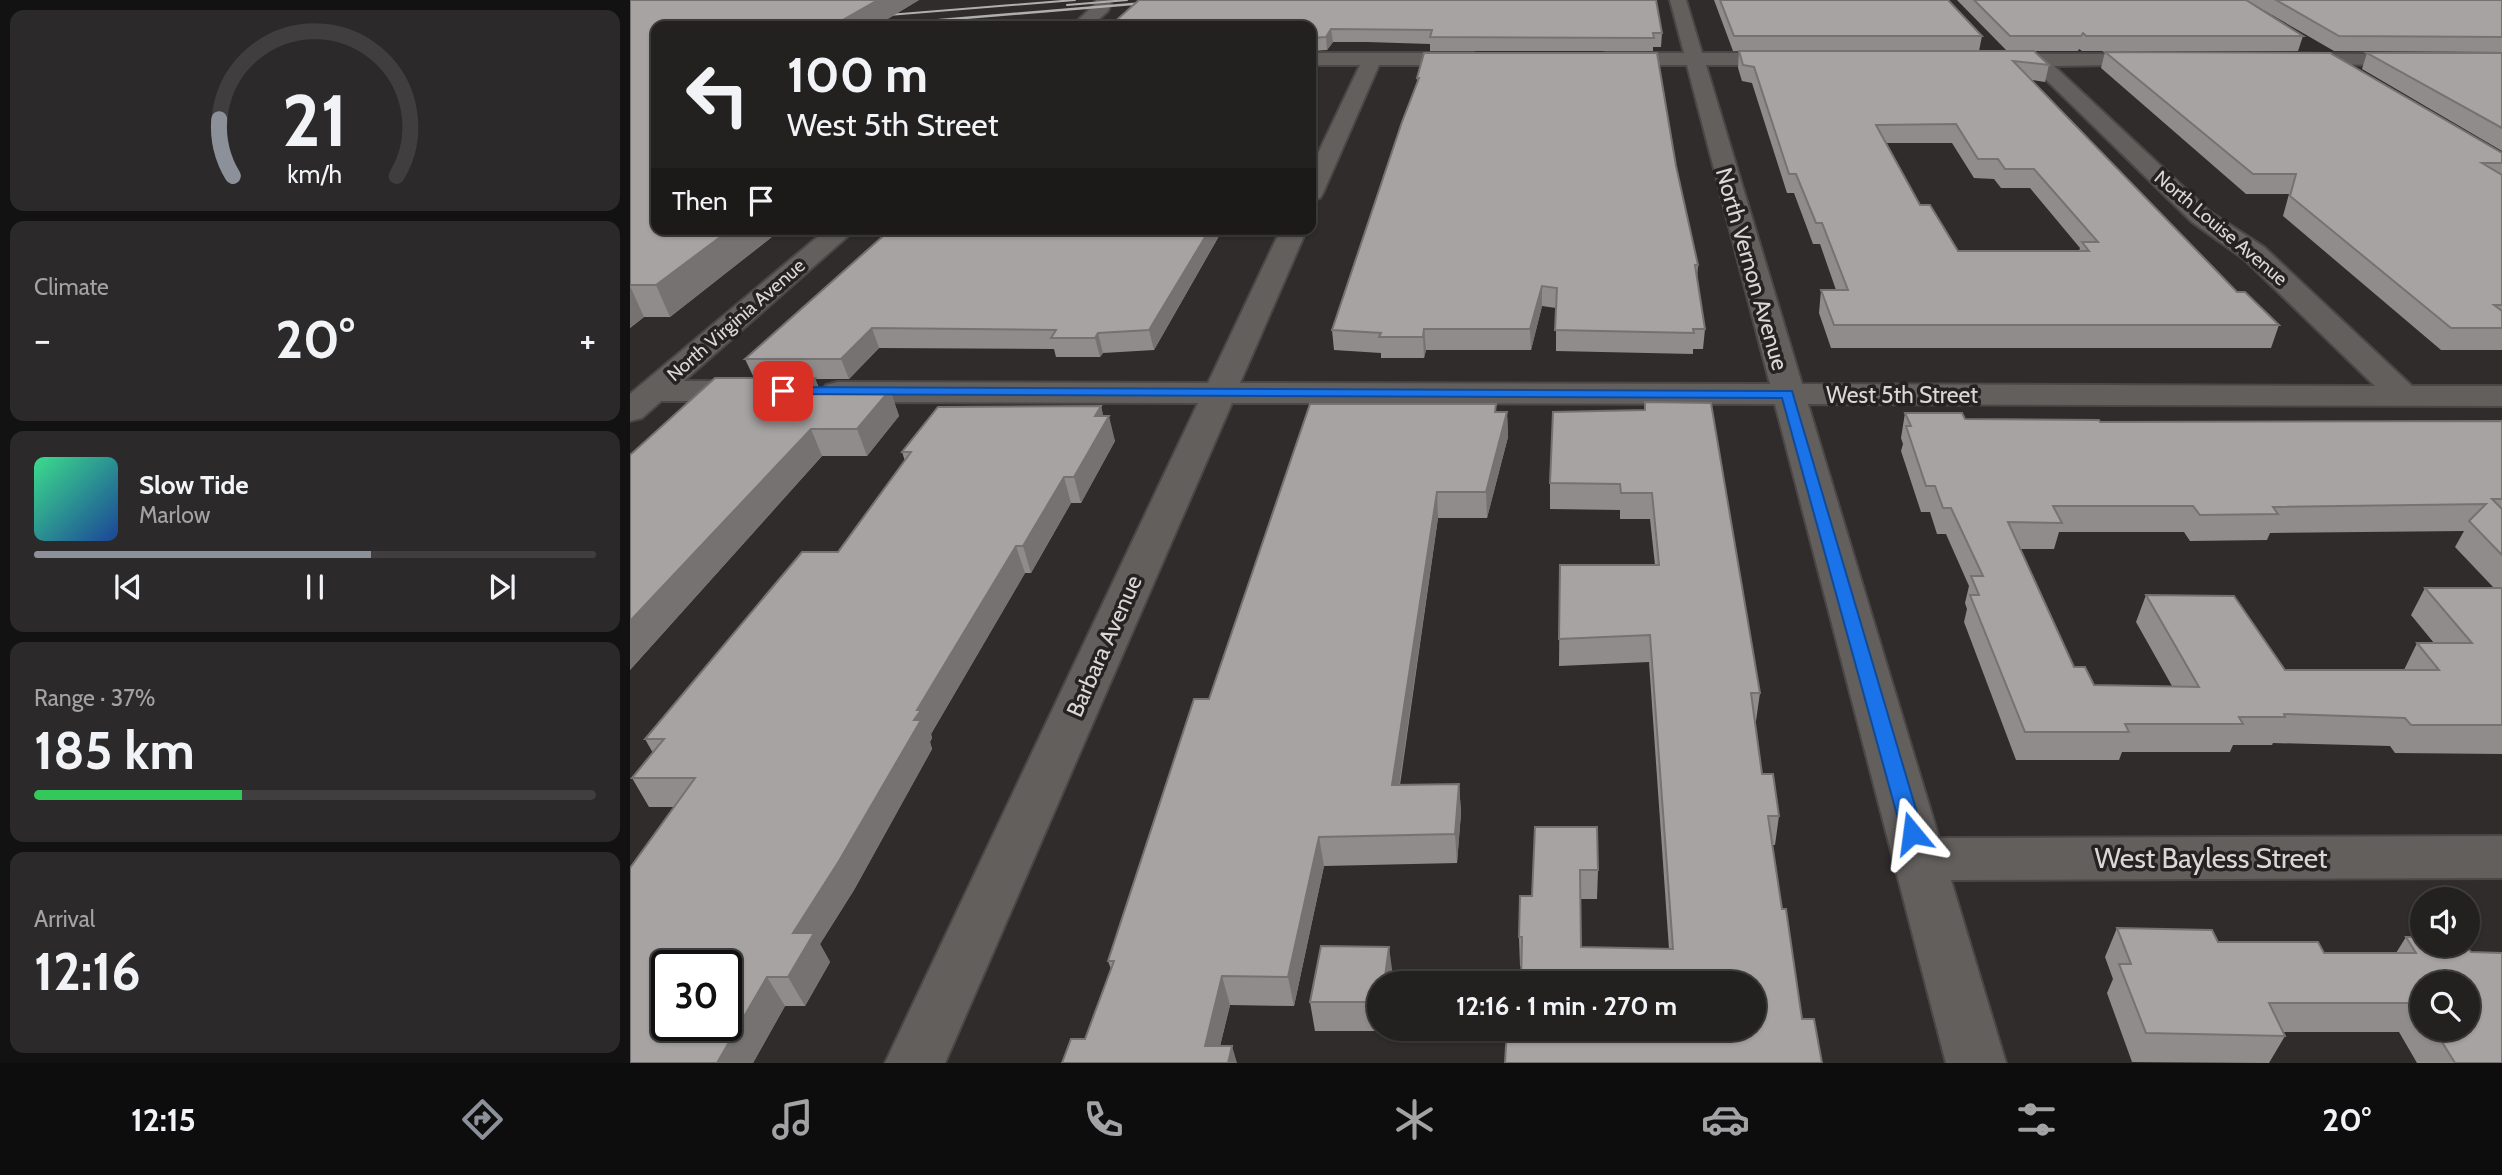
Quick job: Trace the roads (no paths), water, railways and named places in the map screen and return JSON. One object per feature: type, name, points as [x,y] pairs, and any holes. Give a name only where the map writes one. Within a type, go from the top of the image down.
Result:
[{"type":"street","points":[[1087,21],[1102,7],[1104,0]]},
{"type":"street","name":"North Vernon Avenue","points":[[1678,0],[1976,1063]]},
{"type":"street","points":[[2294,39],[2365,82]]},
{"type":"street","points":[[1982,40],[2001,60]]},
{"type":"street","points":[[1316,59],[1497,59]]},
{"type":"street","points":[[1316,182],[1372,59]]},
{"type":"street","points":[[1581,59],[1814,59]]},
{"type":"street","points":[[1975,60],[2176,60]]},
{"type":"street","name":"North Louise Avenue","points":[[2037,60],[2201,217],[2255,253],[2404,396]]},
{"type":"street","points":[[2274,60],[2502,60]]},
{"type":"street","name":"North Virginia Avenue","points":[[638,398],[836,235]]},
{"type":"street","name":"Barbara Avenue","points":[[915,1063],[1291,235]]},
{"type":"street","name":"West 5th Street","points":[[638,398],[796,391],[2502,396]]},
{"type":"street","name":"West Bayless Street","points":[[1920,859],[2502,857]]},
{"type":"tram line","points":[[876,16],[1075,0]]},
{"type":"tram line","points":[[1067,5],[1127,0]]},
{"type":"railway","points":[[928,21],[1181,0]]}]
